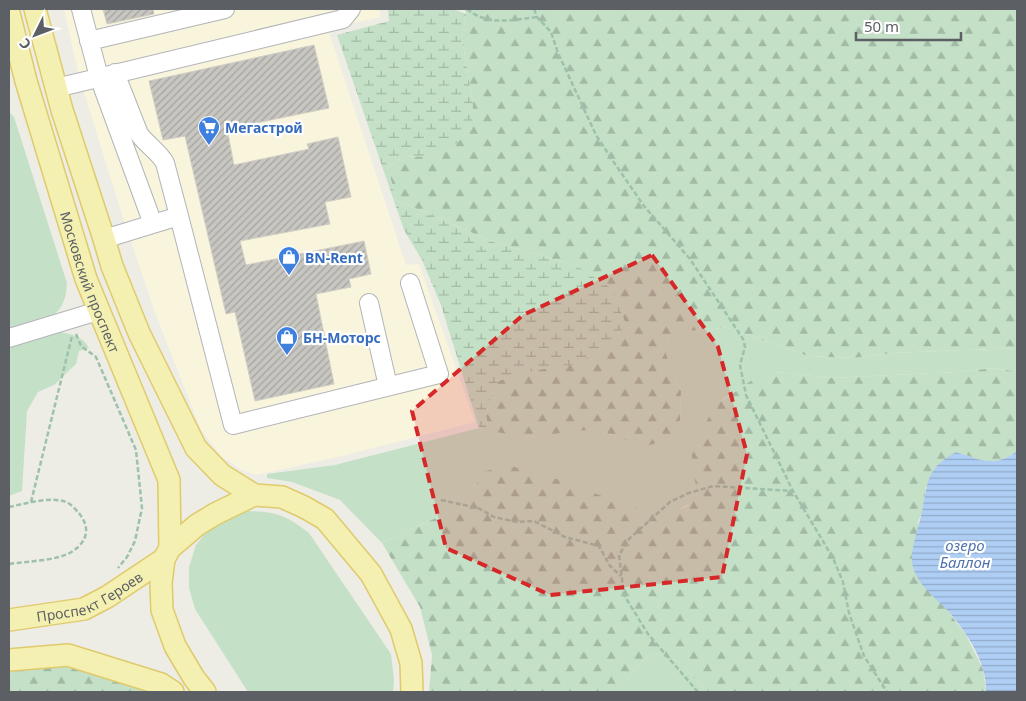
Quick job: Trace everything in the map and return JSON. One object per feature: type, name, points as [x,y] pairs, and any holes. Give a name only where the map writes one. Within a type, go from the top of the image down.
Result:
[{"type":"main road","name":"Московский проспект","points":[[35,9],[56,88],[112,266],[139,333],[196,448],[222,475],[254,495]]},
{"type":"main road","name":"Московский проспект","points":[[9,13],[26,81],[86,279],[169,480],[167,554],[161,583],[162,610],[175,646],[194,678],[205,692]]},
{"type":"main road","name":"Проспект Героев","points":[[9,620],[84,608],[107,597],[167,554],[197,526],[215,514],[254,495]]},
{"type":"main road","points":[[254,495],[282,497],[325,519],[371,574],[401,629],[411,664],[410,690]]},
{"type":"main road","points":[[9,660],[68,655],[160,684],[173,692]]},
{"type":"lane","points":[[81,9],[89,41],[139,134],[144,142],[162,157],[165,163],[233,425],[439,374],[410,283]]},
{"type":"lane","points":[[89,41],[225,9]]},
{"type":"lane","points":[[56,88],[343,19],[351,9]]},
{"type":"lane","points":[[107,75],[152,224]]},
{"type":"lane","points":[[104,239],[179,216]]},
{"type":"lane","points":[[369,304],[388,386]]},
{"type":"lane","points":[[9,338],[98,311]]},
{"type":"path","points":[[467,9],[485,19],[504,21],[537,17]]},
{"type":"path","points":[[534,9],[537,17],[551,32],[558,53],[576,88],[596,135],[644,206],[690,258],[743,339],[745,347],[740,365],[746,395],[793,491],[833,558],[844,582],[849,613],[864,656],[887,692]]},
{"type":"path","points":[[31,502],[74,329],[81,346],[96,357],[136,450],[142,508],[135,541],[128,557],[115,571]]},
{"type":"path","points":[[698,692],[648,634],[624,595],[619,555],[628,539],[670,502],[689,493],[713,486],[793,491]]},
{"type":"path","points":[[441,500],[478,508],[494,517],[516,522],[534,521],[565,537],[599,546],[610,566],[622,577]]},
{"type":"path","points":[[9,507],[31,502],[66,502],[85,521],[86,533],[82,544],[72,552],[58,557],[9,564]]},
{"type":"highlighted area","points":[[652,255],[718,347],[747,454],[722,577],[550,595],[446,548],[412,411],[523,315]]},
{"type":"shaded area","points":[[64,9],[379,9],[381,17],[328,29],[406,265],[419,264],[475,422],[342,456],[256,475],[242,470],[221,456],[201,430],[156,315],[124,221],[78,73]]},
{"type":"green space","points":[[388,9],[453,9],[466,14],[462,39],[473,104],[472,129],[457,143],[431,156],[402,157],[388,168],[396,200],[496,243],[577,266],[612,289],[626,324],[613,344],[576,364],[513,374],[497,382],[491,395],[486,416],[489,431],[479,428],[441,305],[422,260],[404,230],[337,35],[389,21]]},
{"type":"green space","points":[[465,9],[1017,9],[1017,348],[892,353],[853,358],[808,356],[724,327],[705,331],[682,330],[668,336],[666,354],[681,391],[680,420],[674,438],[643,447],[596,429],[529,437],[489,431],[486,416],[491,395],[497,382],[513,374],[576,363],[577,266],[496,243],[396,200],[388,168],[402,157],[431,156],[473,104],[462,39]]},
{"type":"green space","points":[[9,112],[14,117],[67,283],[66,296],[57,312],[42,321],[11,331],[9,323]]},
{"type":"green space","points":[[724,327],[808,356],[853,358],[892,353],[1017,348],[1017,372],[996,368],[955,372],[830,378],[778,372],[737,390],[723,399],[695,478],[697,498],[686,506],[663,514],[637,510],[593,494],[480,473],[473,494],[462,510],[438,517],[382,543],[340,500],[292,482],[267,478],[267,474],[335,465],[479,428],[529,437],[596,429],[643,447],[674,438],[680,420],[681,391],[666,354],[668,336],[682,330],[705,331]]},
{"type":"green space","points":[[56,332],[75,336],[89,348],[79,351],[76,364],[54,385],[38,392],[27,411],[22,491],[9,496],[9,348]]},
{"type":"green space","points":[[996,368],[1017,372],[1017,451],[995,461],[980,460],[956,452],[926,487],[922,513],[918,522],[948,611],[966,635],[983,669],[986,692],[709,692],[677,661],[657,654],[644,659],[617,692],[429,692],[432,655],[420,607],[382,543],[438,517],[462,510],[473,494],[480,473],[506,465],[543,474],[645,512],[664,514],[686,507],[697,497],[691,448],[716,405],[752,380],[778,372],[830,378],[955,372]]},
{"type":"green space","points":[[248,511],[267,512],[287,518],[309,533],[391,654],[394,680],[393,692],[248,692],[195,609],[189,588],[189,567],[196,545],[209,529],[228,517]]},
{"type":"green space","points":[[657,654],[677,661],[709,692],[617,692],[644,659]]},
{"type":"green space","points":[[67,666],[149,692],[9,692],[9,670]]},
{"type":"water","name":"озеро Баллон","points":[[1017,451],[1017,692],[986,692],[983,670],[969,638],[948,611],[917,577],[912,563],[912,551],[930,476],[939,464],[956,452],[980,460],[995,461]]},
{"type":"building","points":[[103,9],[153,9],[154,14],[107,24]]},
{"type":"building","name":"Мегастрой","points":[[314,45],[329,108],[227,129],[234,165],[309,149],[307,144],[338,137],[351,197],[325,202],[330,224],[240,241],[246,265],[364,241],[371,274],[349,279],[351,287],[316,294],[334,384],[255,401],[235,312],[226,314],[185,136],[163,140],[149,81]]},
{"type":"place","name":"Мегастрой","points":[[209,146]]},
{"type":"place","name":"BN-Rent","points":[[289,276]]},
{"type":"place","name":"БН-Моторс","points":[[287,356]]}]
